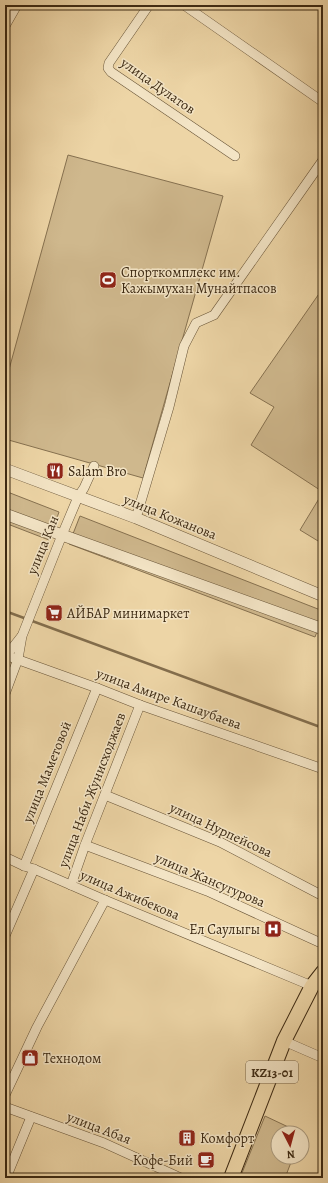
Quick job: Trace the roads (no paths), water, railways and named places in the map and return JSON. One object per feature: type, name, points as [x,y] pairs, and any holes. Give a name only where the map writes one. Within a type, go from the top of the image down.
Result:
[{"type":"main road","name":"KZ13-01","points":[[231,1178],[284,1041],[312,986],[323,972]]},
{"type":"street","points":[[5,26],[17,5]]},
{"type":"street","name":"улица Дулатов","points":[[149,5],[109,63],[108,68],[111,72],[235,156]]},
{"type":"street","points":[[184,5],[323,102]]},
{"type":"street","points":[[136,518],[169,407],[184,346],[187,340],[196,323],[214,315],[323,160]]},
{"type":"street","name":"улица Кан","points":[[5,694],[18,659],[22,636],[78,497],[84,488],[94,466]]},
{"type":"street","name":"улица Кожанова","points":[[5,469],[136,518],[323,596]]},
{"type":"street","points":[[5,514],[323,629]]},
{"type":"street","name":"улица Кан","points":[[5,656],[22,636]]},
{"type":"street","name":"улица Амире Кашаубаева","points":[[5,656],[18,659],[140,705],[323,769]]},
{"type":"street","name":"улица Маметовой","points":[[24,866],[97,688]]},
{"type":"street","name":"улица Наби Жунисходжаев","points":[[71,885],[85,845],[140,705]]},
{"type":"street","name":"улица Нурпейсова","points":[[105,795],[220,842],[323,896]]},
{"type":"street","name":"улица Жансугурова","points":[[85,845],[206,891],[323,944]]},
{"type":"street","name":"улица Ажибекова","points":[[5,857],[312,986]]},
{"type":"street","points":[[5,936],[34,869]]},
{"type":"street","points":[[5,1095],[37,1027],[105,900]]},
{"type":"street","points":[[284,1041],[323,1058]]},
{"type":"street","name":"улица Абая","points":[[5,1107],[104,1143],[181,1178]]},
{"type":"street","points":[[6,1178],[8,1167],[31,1117]]},
{"type":"waterway","points":[[5,611],[323,728]]},
{"type":"place","name":"Спорткомплекс им. Кажымухан Мунайтпасов","points":[[108,280]]},
{"type":"place","name":"Salam Bro","points":[[55,471]]},
{"type":"place","name":"АЙБАР минимаркет","points":[[54,613]]},
{"type":"place","name":"Ел Саулыгы","points":[[273,929]]},
{"type":"place","name":"Технодом","points":[[30,1058]]},
{"type":"place","name":"Комфорт","points":[[187,1138]]},
{"type":"place","name":"Кофе-Бий","points":[[206,1160]]}]
